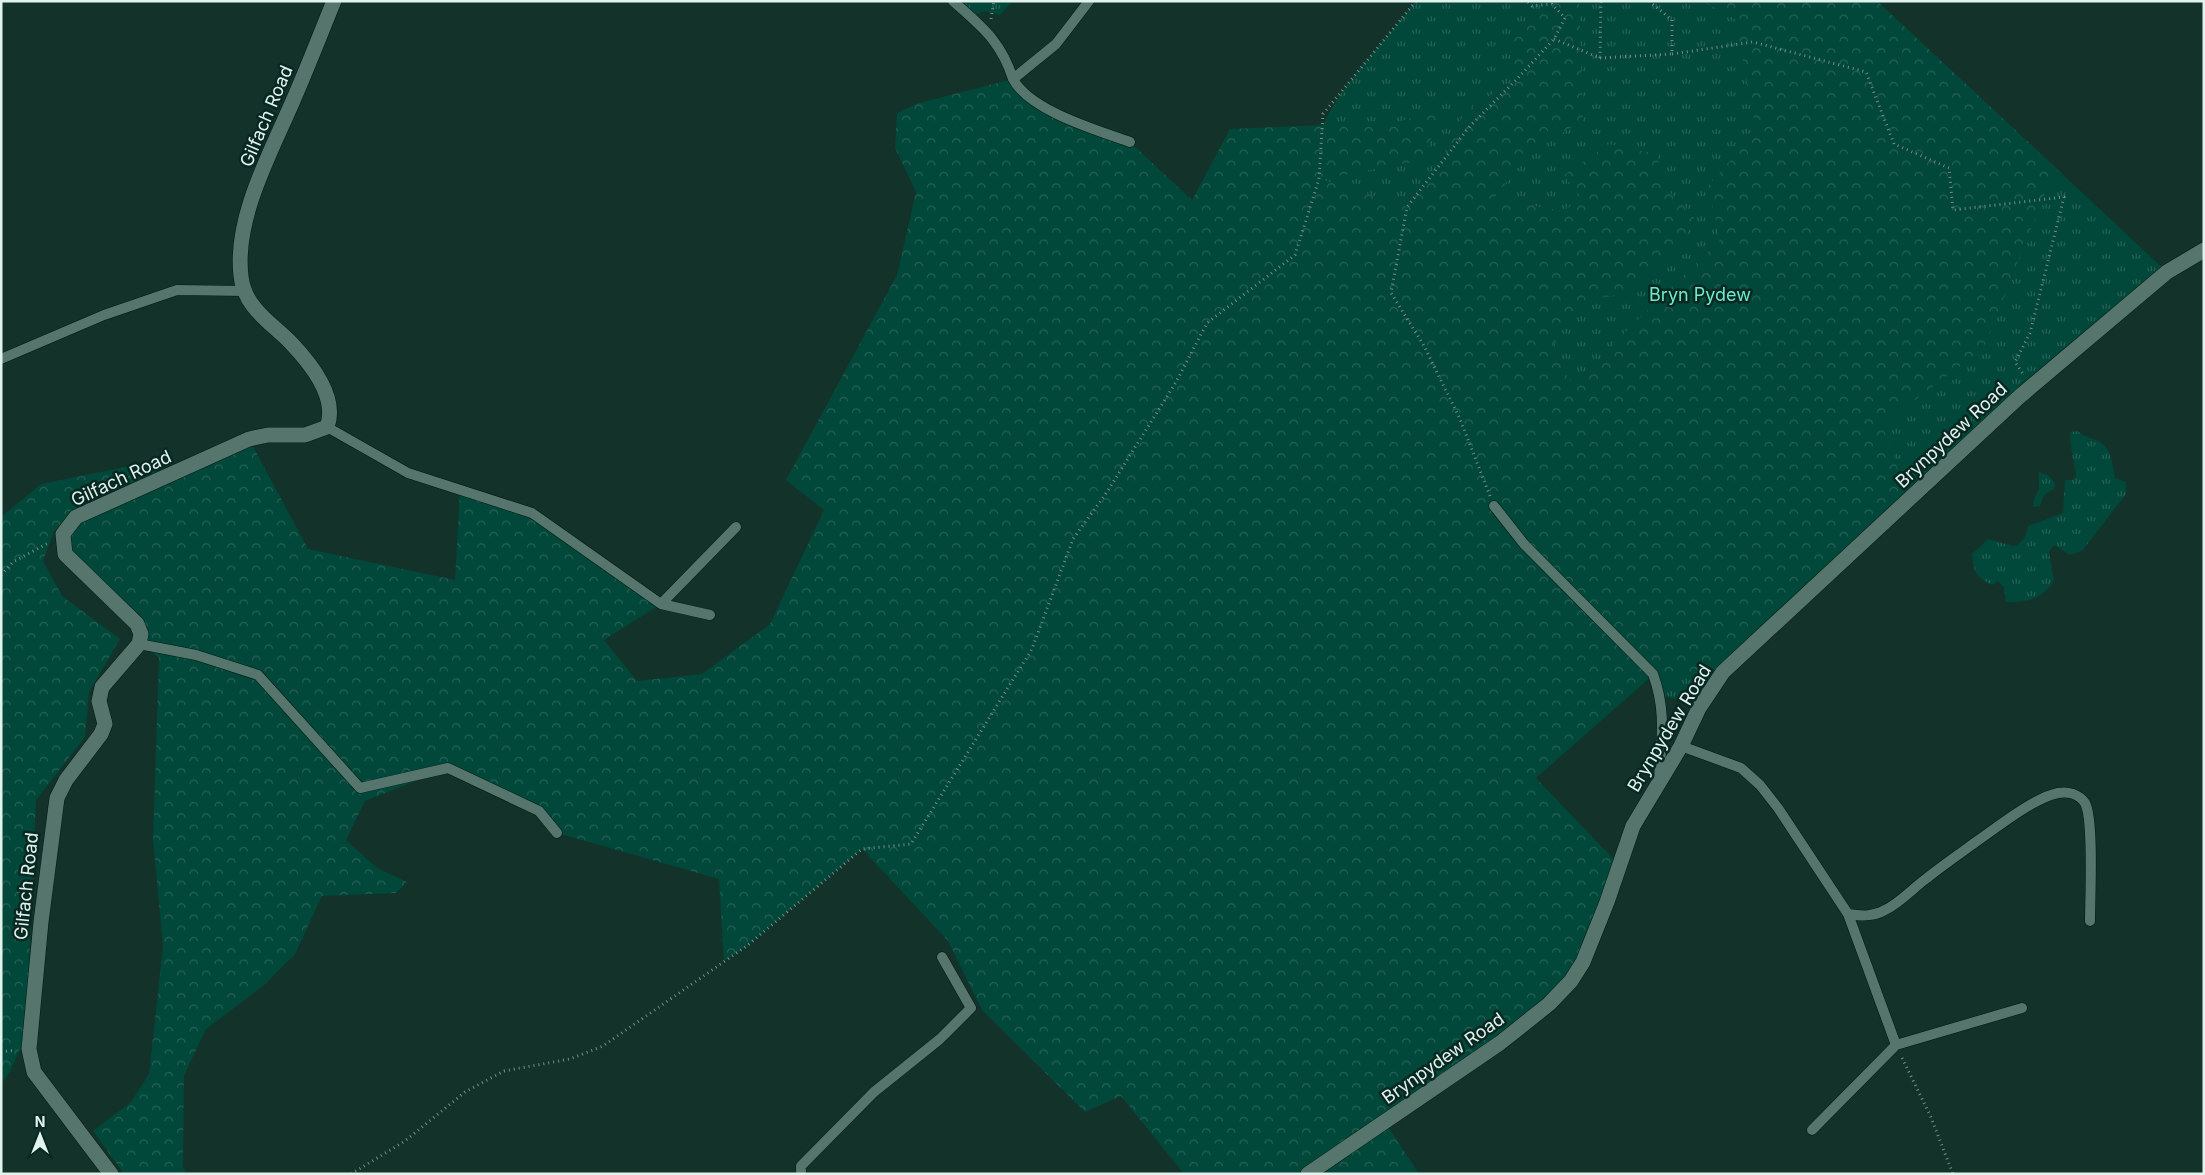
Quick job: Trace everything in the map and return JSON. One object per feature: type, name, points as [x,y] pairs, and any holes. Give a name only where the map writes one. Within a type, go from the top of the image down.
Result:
[{"type":"street","name":"Gilfach Road","points":[[63,534],[76,517],[249,439],[268,435],[305,435],[327,427],[331,417],[329,401],[315,374],[292,344],[261,318],[244,291],[241,276],[241,253],[245,228],[257,185],[334,1]]},
{"type":"street","name":"Brynpydew Road","points":[[1308,1174],[1500,1043],[1548,1004],[1571,981],[1582,962],[1607,902],[1633,826],[1681,746],[1699,708],[1723,672],[2033,386],[2167,272],[2204,250]]},
{"type":"street","points":[[63,534],[65,554],[137,624],[141,634],[139,644]]},
{"type":"street","name":"Gilfach Road","points":[[111,1174],[34,1072],[29,1049],[41,922],[57,798],[66,780],[101,734],[105,724],[99,701],[102,687],[139,644]]},
{"type":"lane","points":[[953,1],[987,32],[1000,47],[1007,59],[1018,89],[1065,118],[1130,142]]},
{"type":"lane","points":[[1013,79],[1056,44],[1089,1]]},
{"type":"lane","points":[[1,359],[104,315],[177,290],[244,291]]},
{"type":"lane","points":[[327,427],[408,473],[532,513],[662,604],[710,615]]},
{"type":"lane","points":[[1494,506],[1524,544],[1653,674],[1660,694],[1663,716],[1658,784]]},
{"type":"lane","points":[[662,604],[736,527]]},
{"type":"lane","points":[[139,644],[196,655],[258,675],[360,788],[448,768],[539,811],[557,833]]},
{"type":"lane","points":[[1681,746],[1741,768],[1760,785],[1778,808],[1848,914],[1896,1045]]},
{"type":"lane","points":[[1848,914],[1874,915],[1887,909],[1929,876],[2002,824],[2044,798],[2056,793],[2068,792],[2077,796],[2085,803],[2088,814],[2090,837],[2090,921]]},
{"type":"lane","points":[[801,1174],[801,1166],[874,1092],[940,1039],[971,1008],[942,957]]},
{"type":"lane","points":[[1812,1130],[1896,1045],[2022,1008]]},
{"type":"path","points":[[351,1174],[406,1141],[465,1092],[504,1071],[570,1059],[603,1046],[748,945],[862,849],[911,844],[1032,649],[1073,539],[1107,492],[1160,408],[1207,323],[1296,255],[1319,179],[1323,114],[1416,1]]},
{"type":"path","points":[[1494,506],[1460,419],[1423,344],[1391,293],[1407,208],[1470,126],[1517,80],[1554,39],[1565,18],[1552,4],[1532,6],[1527,1]]},
{"type":"path","points":[[1600,58],[1601,1]]},
{"type":"path","points":[[1649,1],[1672,20],[1672,54]]},
{"type":"path","points":[[1554,39],[1600,58],[1672,54],[1753,42],[1866,72],[1894,144],[1949,168],[1953,210],[2064,197],[2030,333],[2015,362],[2033,386]]},
{"type":"path","points":[[1,575],[13,562],[63,534]]},
{"type":"path","points":[[1896,1045],[1930,1115],[1953,1174]]},
{"type":"green space","points":[[963,1],[1013,1],[1000,15],[985,11],[975,14]]},
{"type":"green space","name":"Bryn Pydew","points":[[1415,1],[1877,1],[2167,272],[1723,672],[1699,708],[1660,694],[1319,179],[1321,130],[1323,125],[1353,77]]},
{"type":"green space","points":[[1549,1],[1579,1],[1583,121],[1532,150],[1493,199],[1564,211],[1581,198],[1564,175],[1609,144],[1657,154],[1663,185],[1697,221],[1635,291],[1578,303],[1552,348],[1574,388],[1618,339],[1720,240],[1708,186],[1756,131],[1735,19],[1702,1],[1877,1],[2058,170],[2048,186],[1983,349],[1882,425],[1909,499],[1723,672],[1653,675],[1536,778],[1618,864],[1571,981],[1385,1122],[1419,1174],[1184,1174],[1121,1096],[1085,1112],[982,1010],[948,941],[862,849],[748,945],[724,961],[719,879],[557,833],[539,811],[448,768],[365,801],[346,840],[377,868],[407,882],[396,893],[322,896],[295,954],[263,986],[206,1029],[184,1075],[183,1167],[187,1174],[124,1174],[93,1131],[131,1102],[149,1074],[163,946],[153,839],[159,657],[139,644],[137,624],[65,554],[76,517],[249,439],[308,549],[455,580],[460,490],[532,513],[661,604],[604,640],[637,681],[702,674],[770,624],[824,510],[786,480],[897,275],[916,192],[895,148],[897,113],[919,103],[1013,79],[1028,97],[1130,142],[1192,200],[1230,129],[1398,122],[1441,108],[1424,160],[1321,179],[1407,207],[1431,177],[1466,110],[1517,79],[1507,38]]},
{"type":"green space","points":[[2078,431],[2105,446],[2110,456],[2115,478],[2126,482],[2126,494],[2082,551],[2070,555],[2054,545],[2049,552],[2054,581],[2044,593],[2033,599],[2006,602],[2004,587],[1998,581],[1992,585],[1976,573],[1972,554],[1988,539],[2013,546],[2018,545],[2025,537],[2028,526],[2063,513],[2065,480],[2072,480],[2076,476],[2070,432]]},
{"type":"green space","points":[[155,461],[169,471],[85,499],[54,531],[43,561],[62,596],[120,639],[89,692],[85,737],[36,800],[26,1035],[11,1070],[1,1084],[1,517],[41,484]]},
{"type":"green space","points":[[2039,472],[2048,475],[2055,483],[2054,489],[2044,495],[2040,506],[2033,507],[2034,499],[2039,489]]}]
